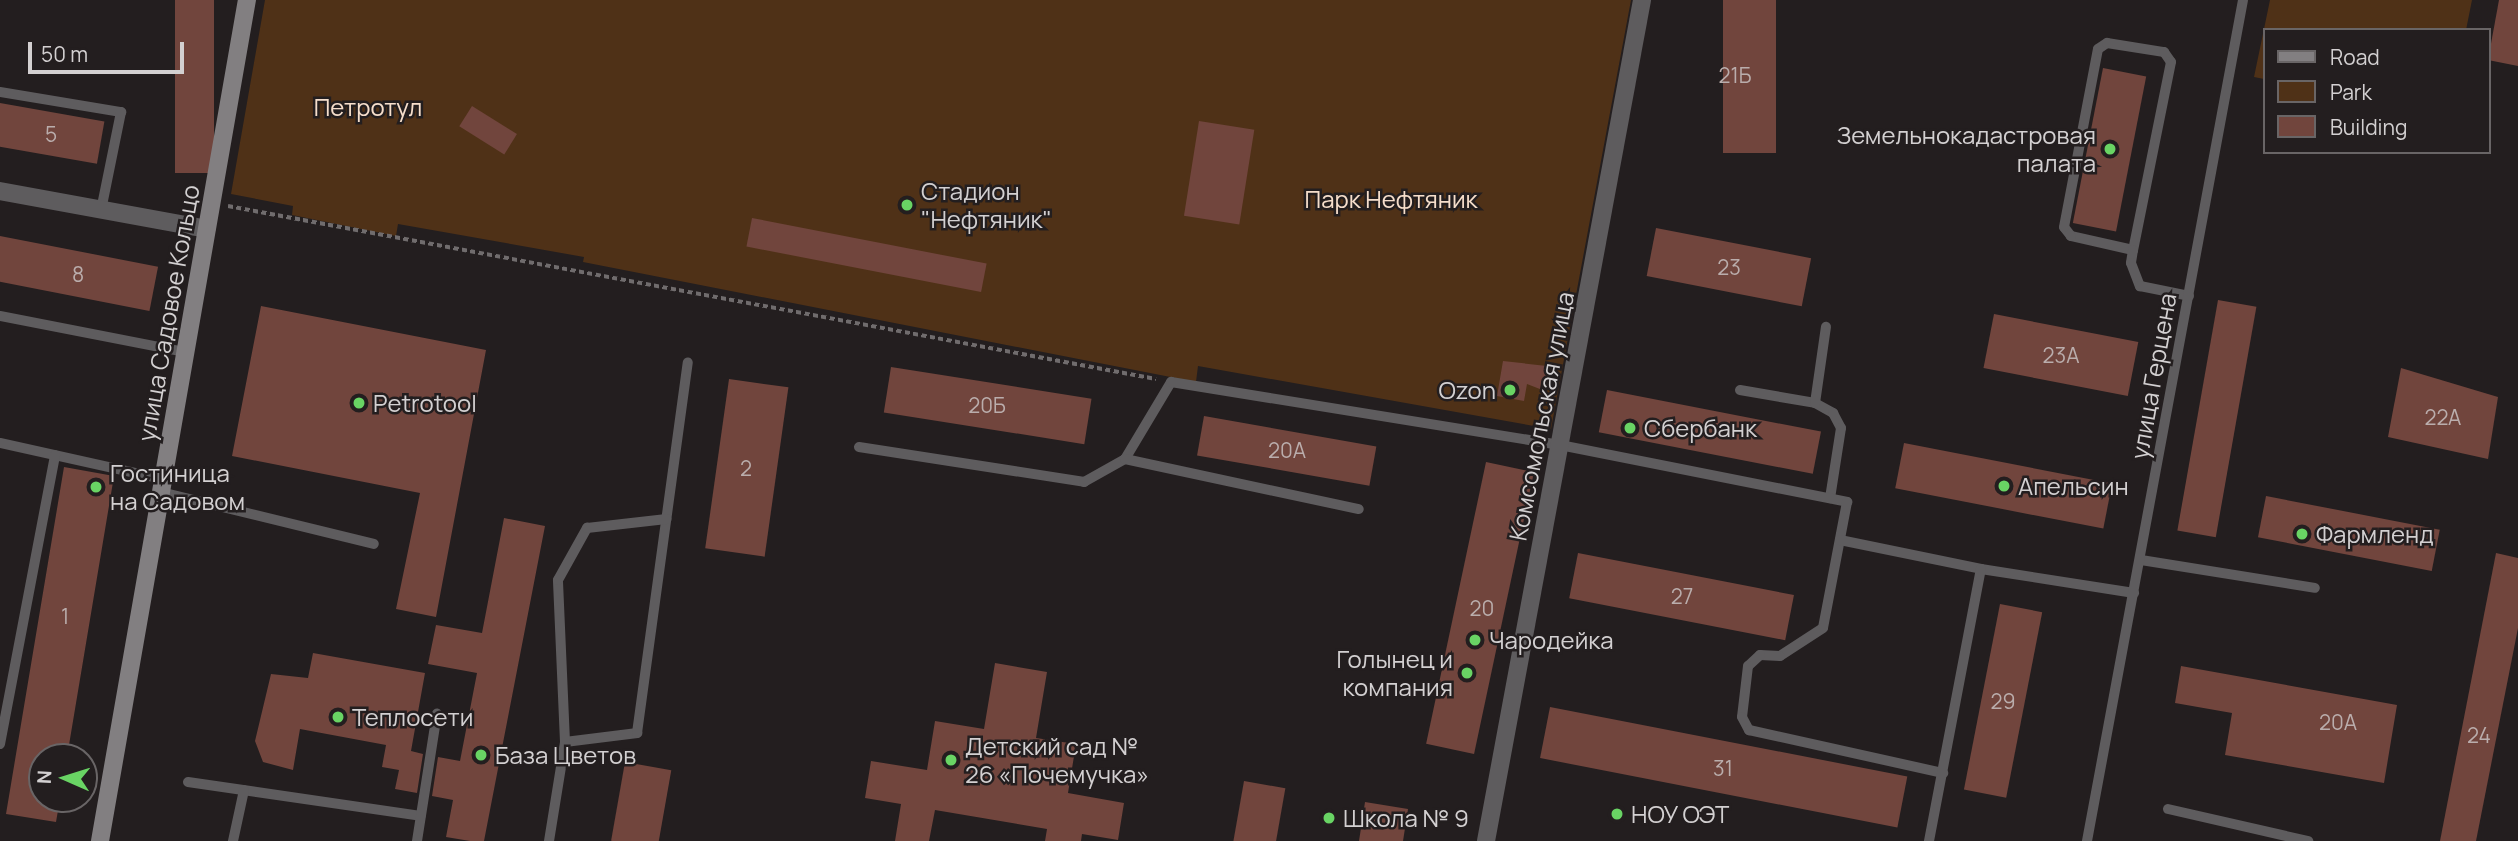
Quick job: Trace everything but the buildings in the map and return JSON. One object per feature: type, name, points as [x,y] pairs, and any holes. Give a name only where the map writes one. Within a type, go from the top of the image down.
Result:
[{"type":"main road","name":"улица Садовое Кольцо","points":[[100,841],[247,0]]},
{"type":"street","name":"Комсомольская улица","points":[[1486,841],[1642,0]]},
{"type":"street","points":[[0,191],[207,229]]},
{"type":"lane","name":"улица Герцена","points":[[2087,841],[2243,0]]},
{"type":"lane","points":[[2133,250],[2071,236],[2064,227],[2098,50],[2107,43],[2164,52],[2171,62],[2133,250],[2133,277],[2140,286],[2189,296]]},
{"type":"lane","points":[[0,92],[121,112],[101,210]]},
{"type":"lane","points":[[0,316],[186,352]]},
{"type":"lane","points":[[1815,403],[1826,327]]},
{"type":"lane","points":[[565,741],[637,733],[688,362]]},
{"type":"lane","points":[[859,447],[1084,482],[1125,459],[1171,382],[1560,445],[1847,502],[1823,628],[1780,656],[1760,655],[1748,666],[1742,717],[1749,730],[1943,773]]},
{"type":"lane","points":[[1740,390],[1815,403],[1833,412],[1841,428],[1830,498]]},
{"type":"lane","points":[[0,443],[55,455],[374,544]]},
{"type":"lane","points":[[0,744],[55,455]]},
{"type":"lane","points":[[1125,459],[1359,509]]},
{"type":"lane","points":[[549,841],[565,741],[558,580],[587,528],[666,519]]},
{"type":"lane","points":[[1840,540],[1981,569],[2134,593]]},
{"type":"lane","points":[[2141,560],[2315,588]]},
{"type":"lane","points":[[1929,841],[1981,569]]},
{"type":"lane","points":[[417,841],[437,714]]},
{"type":"lane","points":[[188,782],[421,816]]},
{"type":"lane","points":[[233,841],[244,790]]},
{"type":"lane","points":[[2168,809],[2308,841]]},
{"type":"path","points":[[212,203],[1171,382]]},
{"type":"green space","name":"Парк Нефтяник","points":[[265,0],[1631,0],[1551,429],[1198,366],[1196,382],[583,262],[584,257],[398,224],[396,236],[292,215],[293,206],[231,194]]},
{"type":"green space","points":[[2270,0],[2472,0],[2466,28],[2264,28]]},
{"type":"green space","points":[[2262,38],[2262,79],[2254,77]]},
{"type":"place","name":"Земельнокадастровая палата","points":[[2110,149]]},
{"type":"place","name":"Стадион \"Нефтяник\"","points":[[907,205]]},
{"type":"place","name":"Ozon","points":[[1510,390]]},
{"type":"place","name":"Petrotool","points":[[359,403]]},
{"type":"place","name":"Сбербанк","points":[[1630,428]]},
{"type":"place","name":"Апельсин","points":[[2004,486]]},
{"type":"place","name":"Гостиница на Садовом","points":[[96,487]]},
{"type":"place","name":"Фармленд","points":[[2302,534]]},
{"type":"place","name":"Чародейка","points":[[1475,640]]},
{"type":"place","name":"Голынец и компания","points":[[1467,673]]},
{"type":"place","name":"Теплосети","points":[[338,717]]},
{"type":"place","name":"База Цветов","points":[[481,755]]},
{"type":"place","name":"Детский сад № 26 «Почемучка»","points":[[951,760]]},
{"type":"place","name":"НОУ ОЭТ","points":[[1617,814]]},
{"type":"place","name":"Школа № 9","points":[[1329,818]]},
{"type":"park label","name":"Петротул","points":[[368,107]]}]
